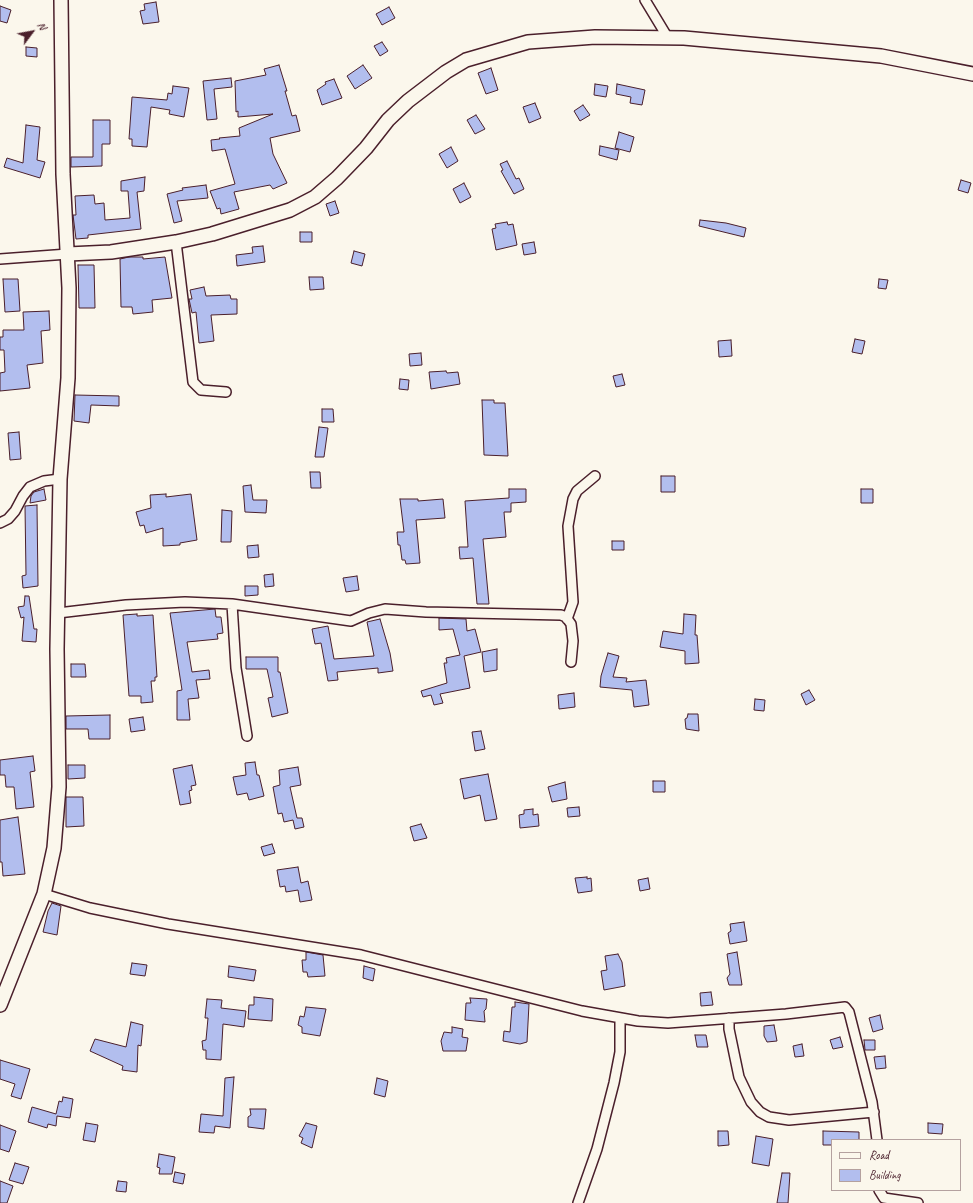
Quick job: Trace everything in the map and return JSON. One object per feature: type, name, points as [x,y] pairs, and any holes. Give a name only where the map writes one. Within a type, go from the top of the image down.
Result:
[{"type":"street","points":[[0,1004],[44,894],[54,848],[60,787],[58,613],[60,479],[68,378],[70,288],[63,174],[61,0]]},
{"type":"street","points":[[645,0],[668,38]]},
{"type":"street","points":[[0,259],[116,252],[176,242],[212,234],[290,210],[310,200],[337,178],[366,148],[388,120],[408,101],[446,72],[466,60],[520,44],[546,40],[594,37],[668,38],[881,56],[973,74]]},
{"type":"street","points":[[176,242],[192,380],[201,390],[226,392]]},
{"type":"street","points":[[568,619],[572,602],[568,526],[573,498],[577,491],[595,476]]},
{"type":"street","points":[[0,523],[8,519],[16,511],[22,496],[30,487],[44,480],[60,479]]},
{"type":"street","points":[[58,613],[157,603],[232,604],[351,621],[369,613],[385,610],[555,615],[564,616],[571,624],[573,640],[571,662]]},
{"type":"street","points":[[232,604],[236,668],[247,736]]},
{"type":"street","points":[[44,894],[90,908],[168,924],[361,955],[620,1019],[668,1023],[845,1008],[849,1012],[874,1112],[877,1139]]},
{"type":"street","points":[[729,1018],[731,1041],[739,1077],[751,1102],[760,1112],[769,1117],[789,1120],[874,1112]]},
{"type":"street","points":[[578,1203],[597,1149],[614,1083],[620,1052],[620,1019]]},
{"type":"street","points":[[880,1191],[884,1198],[918,1203]]},
{"type":"building","points":[[156,2],[159,22],[143,24],[140,11],[145,10],[144,4]]},
{"type":"building","points":[[0,6],[11,10],[7,23],[0,21]]},
{"type":"building","points":[[389,7],[395,18],[382,25],[376,14]]},
{"type":"building","points":[[382,42],[388,51],[380,56],[374,46]]},
{"type":"building","points":[[26,47],[37,48],[37,57],[26,56]]},
{"type":"building","points":[[279,65],[287,91],[285,91],[292,116],[296,115],[300,131],[270,138],[273,154],[287,183],[273,189],[270,185],[234,192],[239,209],[221,214],[220,208],[217,209],[210,191],[235,184],[225,149],[212,151],[211,140],[240,136],[239,128],[273,114],[238,117],[238,111],[236,112],[235,81],[266,75],[264,69]]},
{"type":"building","points":[[363,65],[372,78],[355,89],[347,76]]},
{"type":"building","points":[[491,68],[498,90],[486,94],[478,73]]},
{"type":"building","points":[[231,78],[232,87],[214,89],[217,119],[207,120],[203,81]]},
{"type":"building","points":[[334,79],[342,98],[322,105],[317,90],[326,84],[325,82]]},
{"type":"building","points":[[595,84],[608,86],[606,97],[594,95]]},
{"type":"building","points":[[617,84],[645,90],[642,105],[630,103],[631,97],[616,94]]},
{"type":"building","points":[[173,86],[189,88],[184,117],[169,114],[170,110],[151,107],[147,147],[132,146],[132,139],[129,139],[132,97],[167,100],[168,93],[172,94]]},
{"type":"building","points":[[535,103],[541,118],[529,123],[523,107]]},
{"type":"building","points":[[583,105],[590,115],[580,121],[574,111]]},
{"type":"building","points":[[476,115],[485,129],[475,134],[467,120]]},
{"type":"building","points":[[93,120],[110,120],[110,144],[102,144],[102,166],[71,167],[71,157],[93,157]]},
{"type":"building","points":[[26,125],[40,127],[37,160],[45,162],[40,178],[4,167],[7,158],[23,163]]},
{"type":"building","points":[[619,132],[634,137],[630,152],[615,148]]},
{"type":"building","points":[[600,146],[619,150],[617,160],[599,155]]},
{"type":"building","points":[[451,147],[458,161],[447,168],[439,154]]},
{"type":"building","points":[[507,161],[516,179],[519,178],[524,189],[514,194],[501,171],[503,170],[500,164]]},
{"type":"building","points":[[145,177],[144,191],[137,192],[141,229],[88,235],[88,238],[76,239],[73,215],[76,215],[75,196],[94,195],[95,204],[104,203],[105,220],[130,218],[128,191],[121,191],[121,181]]},
{"type":"building","points":[[961,180],[971,183],[968,193],[958,190]]},
{"type":"building","points":[[464,183],[471,197],[460,203],[453,189]]},
{"type":"building","points":[[206,185],[208,198],[177,201],[182,221],[174,223],[167,194],[183,190],[182,188]]},
{"type":"building","points":[[335,201],[339,213],[330,216],[326,204]]},
{"type":"building","points":[[700,220],[726,223],[746,228],[744,237],[699,226]]},
{"type":"building","points":[[507,222],[508,225],[513,224],[517,245],[496,250],[492,229],[496,228],[495,224]]},
{"type":"building","points":[[300,232],[312,232],[312,242],[300,242]]},
{"type":"building","points":[[534,242],[536,253],[524,255],[522,244]]},
{"type":"building","points":[[263,246],[265,262],[237,266],[236,255],[253,253],[252,247]]},
{"type":"building","points":[[354,251],[365,254],[362,266],[351,263]]},
{"type":"building","points":[[129,257],[143,257],[143,259],[165,257],[172,298],[152,300],[153,312],[133,314],[132,307],[121,307],[120,259]]},
{"type":"building","points":[[78,265],[94,265],[95,308],[79,308]]},
{"type":"building","points":[[309,277],[323,277],[324,289],[310,290]]},
{"type":"building","points":[[3,279],[18,279],[20,311],[5,312]]},
{"type":"building","points":[[879,279],[888,280],[886,289],[878,288]]},
{"type":"building","points":[[204,287],[206,296],[230,295],[231,299],[237,299],[237,314],[211,315],[214,341],[199,343],[196,312],[192,313],[189,299],[192,299],[190,290]]},
{"type":"building","points":[[49,311],[50,330],[41,331],[43,363],[27,365],[30,388],[0,391],[0,373],[5,372],[4,350],[0,350],[0,337],[3,337],[3,330],[24,330],[23,312]]},
{"type":"building","points":[[855,339],[865,341],[862,354],[852,352]]},
{"type":"building","points":[[731,340],[732,356],[719,357],[718,341]]},
{"type":"building","points":[[421,353],[422,365],[410,366],[409,354]]},
{"type":"building","points":[[446,371],[447,373],[458,372],[460,384],[431,389],[429,372]]},
{"type":"building","points":[[622,374],[625,385],[616,387],[613,376]]},
{"type":"building","points":[[400,379],[409,380],[408,390],[399,389]]},
{"type":"building","points":[[75,395],[119,396],[119,406],[91,405],[89,423],[74,421]]},
{"type":"building","points":[[482,400],[494,400],[494,403],[505,403],[508,456],[484,455]]},
{"type":"building","points":[[322,409],[333,409],[334,422],[322,422]]},
{"type":"building","points":[[319,427],[328,428],[324,457],[315,457]]},
{"type":"building","points":[[19,432],[21,459],[10,460],[8,433]]},
{"type":"building","points":[[310,472],[320,472],[321,488],[311,488]]},
{"type":"building","points":[[661,476],[675,476],[675,492],[661,492]]},
{"type":"building","points":[[251,485],[253,500],[267,500],[266,513],[245,512],[243,486]]},
{"type":"building","points":[[44,489],[46,500],[30,503],[31,496],[34,492]]},
{"type":"building","points":[[509,489],[526,489],[526,502],[511,503],[511,512],[504,512],[506,537],[483,539],[489,604],[477,604],[473,558],[460,559],[459,547],[468,547],[465,501],[509,498]]},
{"type":"building","points":[[861,489],[873,489],[873,503],[861,503]]},
{"type":"building","points":[[166,494],[166,497],[191,494],[197,540],[180,543],[180,545],[163,546],[163,528],[146,533],[144,525],[140,526],[136,512],[151,508],[150,495]]},
{"type":"building","points":[[400,499],[418,499],[418,501],[443,499],[445,518],[416,520],[420,563],[406,564],[405,560],[402,560],[400,545],[398,545],[397,532],[404,532]]},
{"type":"building","points":[[37,505],[38,586],[23,588],[22,576],[26,575],[25,506]]},
{"type":"building","points":[[222,510],[232,511],[231,542],[221,542]]},
{"type":"building","points":[[612,541],[624,541],[624,550],[612,550]]},
{"type":"building","points":[[258,545],[259,557],[248,558],[247,546]]},
{"type":"building","points":[[273,574],[274,586],[265,587],[264,575]]},
{"type":"building","points":[[357,576],[359,590],[346,592],[343,578]]},
{"type":"building","points":[[245,586],[258,586],[258,595],[245,596]]},
{"type":"building","points":[[25,596],[29,596],[34,629],[37,629],[36,642],[22,641],[24,617],[21,618],[18,607],[24,606]]},
{"type":"building","points":[[215,609],[216,617],[221,617],[223,633],[217,634],[218,639],[187,642],[192,672],[209,670],[210,679],[196,680],[199,698],[188,699],[190,720],[177,720],[177,691],[182,690],[170,613]]},
{"type":"building","points":[[137,614],[137,616],[153,615],[157,677],[155,677],[155,681],[151,681],[153,702],[141,703],[141,696],[129,696],[123,615]]},
{"type":"building","points":[[684,614],[696,615],[695,635],[697,635],[699,663],[685,664],[685,651],[660,647],[663,631],[683,634]]},
{"type":"building","points":[[439,618],[466,619],[467,631],[475,629],[481,652],[464,656],[470,688],[440,694],[443,703],[434,705],[431,695],[423,697],[421,691],[447,683],[444,663],[447,663],[446,658],[460,655],[453,629],[439,630]]},
{"type":"building","points":[[380,619],[390,653],[393,671],[378,673],[378,668],[337,672],[338,680],[328,681],[321,643],[315,644],[312,629],[328,626],[334,659],[374,656],[367,622]]},
{"type":"building","points":[[497,649],[497,670],[484,672],[482,652]]},
{"type":"building","points":[[608,653],[619,656],[613,677],[627,678],[626,682],[646,680],[649,705],[634,707],[632,690],[600,687],[601,676]]},
{"type":"building","points":[[246,657],[278,657],[278,672],[280,672],[288,713],[272,717],[268,698],[273,697],[267,669],[246,669]]},
{"type":"building","points":[[71,664],[85,664],[86,677],[71,677]]},
{"type":"building","points":[[809,690],[815,700],[806,705],[801,694]]},
{"type":"building","points":[[574,693],[575,707],[559,709],[558,695]]},
{"type":"building","points":[[755,699],[765,700],[764,711],[754,710]]},
{"type":"building","points":[[688,714],[698,714],[699,731],[686,729],[685,719],[687,718]]},
{"type":"building","points":[[110,715],[110,739],[89,739],[88,729],[66,729],[66,716]]},
{"type":"building","points":[[143,717],[145,730],[131,732],[129,719]]},
{"type":"building","points":[[481,731],[485,749],[475,751],[472,732]]},
{"type":"building","points":[[33,756],[35,771],[30,772],[34,807],[16,809],[14,787],[6,787],[5,775],[0,775],[0,760]]},
{"type":"building","points":[[255,762],[257,775],[259,775],[264,796],[249,800],[247,793],[237,795],[233,777],[246,775],[245,763]]},
{"type":"building","points":[[68,765],[85,765],[85,778],[68,779]]},
{"type":"building","points":[[192,765],[196,785],[191,786],[192,790],[189,791],[191,803],[180,805],[173,769]]},
{"type":"building","points":[[298,767],[301,785],[290,787],[297,818],[302,818],[304,827],[295,829],[293,820],[284,822],[282,813],[278,814],[273,787],[280,785],[279,770]]},
{"type":"building","points":[[488,774],[497,819],[485,821],[480,795],[464,799],[460,779]]},
{"type":"building","points":[[653,781],[665,781],[665,792],[653,792]]},
{"type":"building","points":[[565,782],[567,799],[552,802],[548,787]]},
{"type":"building","points":[[66,797],[83,797],[84,826],[66,827]]},
{"type":"building","points":[[579,807],[580,816],[568,817],[567,808]]},
{"type":"building","points":[[533,809],[533,815],[538,814],[539,826],[520,828],[519,815],[524,814],[524,810]]},
{"type":"building","points":[[18,817],[25,874],[3,876],[2,862],[0,862],[0,820]]},
{"type":"building","points":[[421,824],[427,838],[414,841],[410,827]]},
{"type":"building","points":[[272,844],[275,853],[264,856],[261,847]]},
{"type":"building","points":[[298,867],[301,883],[308,881],[312,900],[300,902],[298,890],[286,892],[285,886],[280,887],[277,870]]},
{"type":"building","points":[[587,877],[587,879],[591,878],[592,891],[578,893],[575,878]]},
{"type":"building","points":[[648,878],[650,889],[640,891],[638,880]]},
{"type":"building","points":[[52,903],[61,906],[57,935],[43,932],[48,911]]},
{"type":"building","points":[[744,922],[747,941],[730,944],[728,933],[731,931],[730,924]]},
{"type":"building","points":[[306,952],[323,955],[325,976],[308,977],[307,972],[303,972],[302,960],[306,960]]},
{"type":"building","points":[[737,952],[742,985],[729,985],[727,978],[730,974],[727,954]]},
{"type":"building","points":[[618,954],[622,962],[625,986],[604,990],[601,971],[607,970],[605,956]]},
{"type":"building","points":[[132,963],[147,965],[145,976],[130,974]]},
{"type":"building","points":[[229,966],[256,970],[254,981],[228,977]]},
{"type":"building","points":[[364,966],[375,969],[373,981],[363,978]]},
{"type":"building","points":[[711,992],[713,1005],[701,1006],[700,993]]},
{"type":"building","points":[[254,997],[273,999],[272,1021],[248,1019],[249,1005],[254,1005]]},
{"type":"building","points":[[470,998],[487,999],[486,1009],[484,1011],[485,1022],[465,1020],[466,1003],[471,1003]]},
{"type":"building","points":[[207,999],[222,1000],[221,1008],[246,1011],[244,1027],[223,1024],[221,1060],[206,1059],[206,1050],[203,1050],[202,1041],[206,1040],[208,1018],[205,1018]]},
{"type":"building","points":[[515,1002],[529,1004],[527,1042],[520,1044],[503,1041],[504,1031],[510,1032],[512,1007],[515,1007]]},
{"type":"building","points":[[306,1007],[326,1009],[320,1036],[302,1033],[302,1027],[298,1025],[300,1016],[304,1017]]},
{"type":"building","points":[[880,1015],[883,1029],[873,1032],[869,1018]]},
{"type":"building","points":[[131,1022],[143,1025],[141,1046],[138,1045],[137,1072],[122,1070],[123,1066],[90,1051],[95,1039],[126,1047]]},
{"type":"building","points":[[774,1025],[777,1041],[767,1042],[764,1036],[764,1026]]},
{"type":"building","points":[[452,1027],[463,1029],[462,1037],[468,1038],[466,1051],[443,1051],[441,1041],[444,1032],[452,1033]]},
{"type":"building","points":[[695,1035],[706,1035],[708,1047],[697,1047]]},
{"type":"building","points":[[840,1037],[843,1047],[833,1049],[830,1040]]},
{"type":"building","points":[[864,1040],[875,1040],[875,1050],[865,1050]]},
{"type":"building","points":[[802,1044],[804,1056],[795,1057],[793,1046]]},
{"type":"building","points":[[885,1056],[886,1068],[876,1069],[874,1057]]},
{"type":"building","points":[[0,1060],[30,1069],[21,1099],[11,1096],[15,1084],[0,1079]]},
{"type":"building","points":[[234,1077],[230,1128],[215,1126],[214,1133],[199,1132],[201,1114],[223,1116],[225,1078]]},
{"type":"building","points":[[377,1078],[388,1081],[385,1097],[374,1094]]},
{"type":"building","points":[[63,1097],[73,1099],[70,1118],[57,1116],[56,1126],[48,1124],[47,1128],[28,1122],[32,1107],[56,1114],[59,1101],[62,1102]]},
{"type":"building","points":[[250,1109],[266,1109],[264,1129],[248,1127],[248,1117],[251,1115]]},
{"type":"building","points":[[86,1123],[98,1125],[95,1142],[83,1140]]},
{"type":"building","points":[[306,1123],[317,1126],[312,1148],[301,1143],[303,1138],[299,1136]]},
{"type":"building","points":[[928,1123],[943,1124],[942,1134],[928,1133]]},
{"type":"building","points":[[0,1125],[16,1131],[9,1152],[0,1149]]},
{"type":"building","points":[[718,1131],[728,1131],[729,1145],[718,1146]]},
{"type":"building","points":[[823,1131],[859,1132],[859,1139],[831,1139],[831,1145],[823,1145]]},
{"type":"building","points":[[756,1136],[773,1139],[769,1166],[752,1163]]},
{"type":"building","points":[[159,1154],[175,1157],[172,1174],[159,1174],[160,1168],[157,1167]]},
{"type":"building","points":[[15,1163],[29,1167],[23,1184],[9,1180]]},
{"type":"building","points":[[175,1172],[185,1174],[183,1184],[173,1182]]},
{"type":"building","points":[[782,1173],[790,1173],[788,1203],[777,1203]]},
{"type":"building","points":[[0,1181],[13,1186],[7,1203],[0,1203]]},
{"type":"building","points":[[118,1181],[127,1182],[126,1192],[116,1191]]}]
